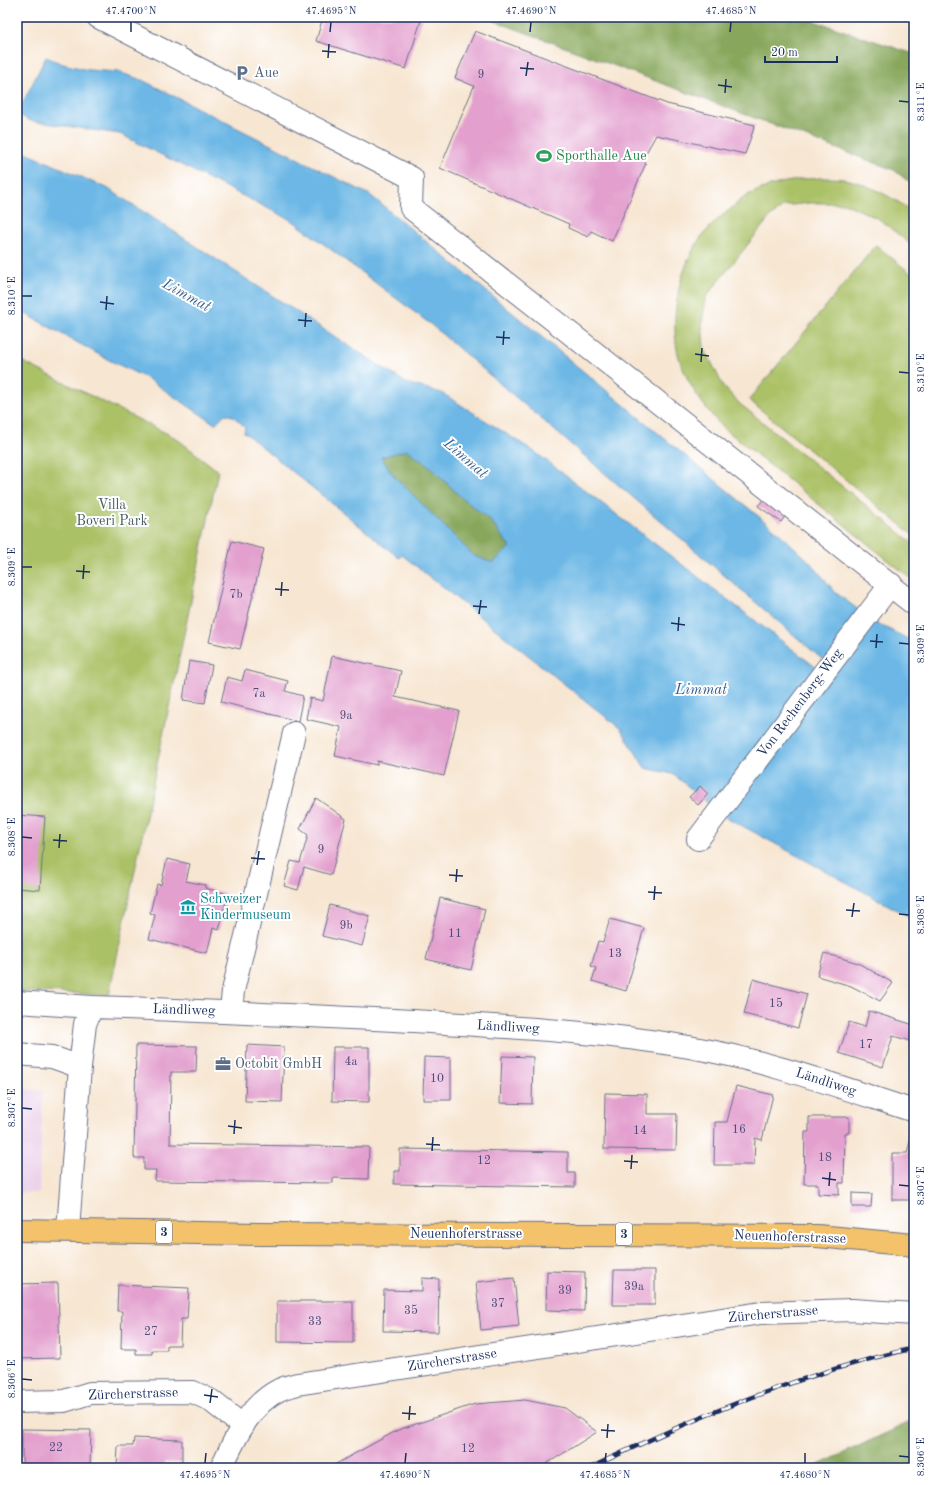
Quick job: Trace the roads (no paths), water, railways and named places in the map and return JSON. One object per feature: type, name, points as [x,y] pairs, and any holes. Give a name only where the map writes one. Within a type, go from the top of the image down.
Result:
[{"type":"main road","name":"Neuenhoferstrasse","points":[[17,1230],[260,1234],[817,1236],[914,1245]]},
{"type":"street","points":[[98,17],[412,178],[411,208],[891,584],[914,604]]},
{"type":"street","name":"Von Rechenberg-Weg","points":[[704,831],[891,584]]},
{"type":"street","points":[[232,1011],[233,991],[294,733]]},
{"type":"street","name":"Ländliweg","points":[[17,1002],[92,1007],[232,1011],[564,1030],[630,1038],[690,1047],[747,1059],[785,1069],[914,1111]]},
{"type":"street","points":[[68,1230],[80,1067],[85,1024],[92,1007]]},
{"type":"street","points":[[17,1054],[52,1057],[80,1067]]},
{"type":"street","name":"Zürcherstrasse","points":[[17,1402],[64,1401],[90,1393],[193,1392],[210,1400],[243,1426],[255,1409],[266,1400],[279,1390],[297,1384],[761,1314],[852,1310],[914,1314]]},
{"type":"street","points":[[221,1468],[243,1426]]},
{"type":"water","name":"Limmat","points":[[46,57],[63,64],[88,70],[118,72],[142,80],[370,195],[780,534],[810,562],[836,593],[876,623],[914,642],[914,919],[724,816],[673,774],[645,768],[621,729],[402,555],[399,558],[244,432],[245,427],[233,416],[225,414],[215,424],[148,379],[107,359],[17,309],[17,149],[107,188],[406,383],[442,393],[535,452],[830,678],[836,671],[429,323],[293,221],[120,134],[31,121],[17,114]],"holes":[[[407,450],[428,465],[462,498],[490,520],[510,547],[493,563],[474,556],[394,476],[381,457]]]},
{"type":"railway","points":[[590,1468],[669,1431],[748,1399],[830,1371],[914,1348]]},
{"type":"place","name":"Aue","points":[[242,73]]},
{"type":"place","name":"Sporthalle Aue","points":[[544,156]]},
{"type":"place","name":"Schweizer Kindermuseum","points":[[188,907]]},
{"type":"place","name":"Octobit GmbH","points":[[223,1064]]},
{"type":"park label","name":"Villa Boveri Park","points":[[112,514]]}]
